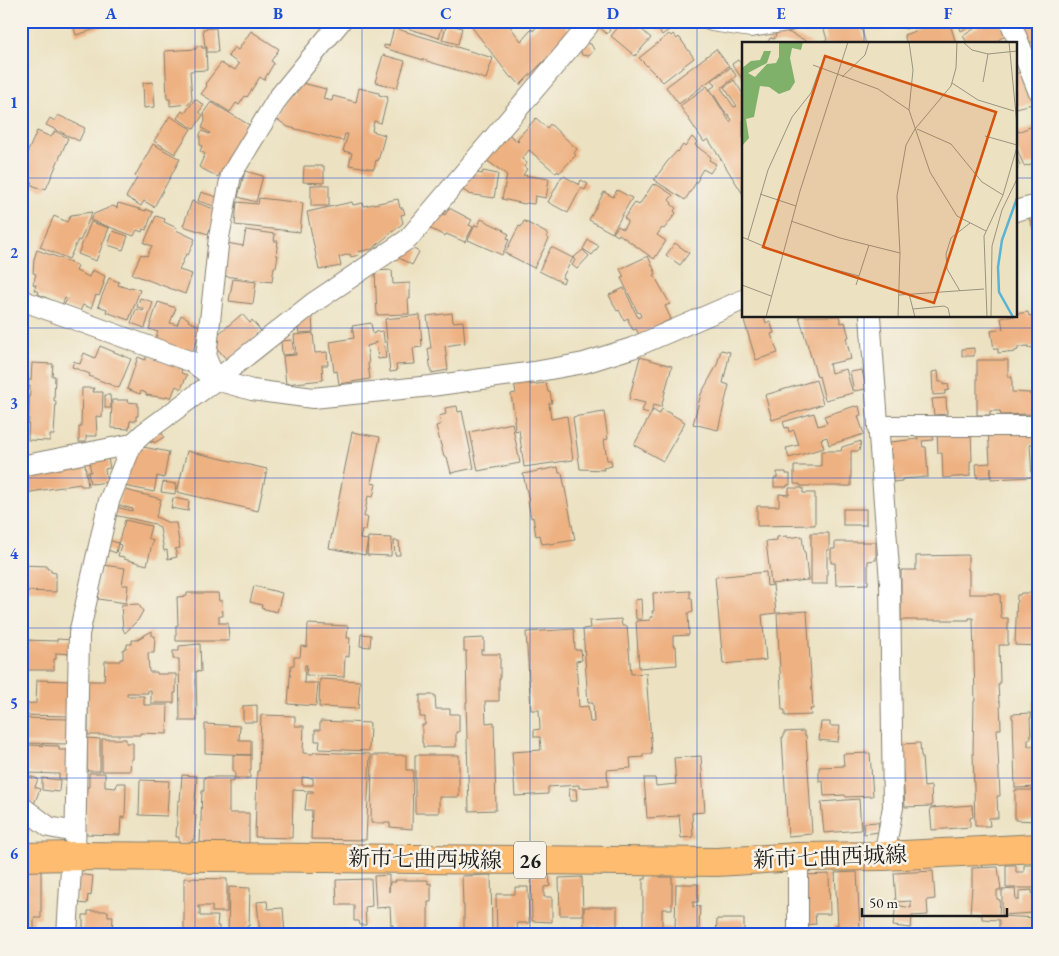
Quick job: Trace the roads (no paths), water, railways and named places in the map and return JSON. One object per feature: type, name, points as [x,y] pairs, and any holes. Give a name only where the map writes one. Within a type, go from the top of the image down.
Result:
[{"type":"main road","name":"新市七曲西城線","points":[[21,857],[75,844],[717,862],[1038,848]]},
{"type":"street","points":[[216,380],[206,358],[220,237],[231,175],[278,98],[341,21]]},
{"type":"street","points":[[67,935],[71,869],[75,844],[79,634],[109,501],[132,444],[313,302],[408,238],[588,26],[589,21]]},
{"type":"street","points":[[712,21],[751,27],[788,21]]},
{"type":"street","points":[[1010,21],[1038,90]]},
{"type":"street","points":[[1016,211],[1038,205]]},
{"type":"street","points":[[21,300],[192,362],[216,380],[252,390],[313,398],[432,386],[584,363],[632,348],[742,300]]},
{"type":"street","points":[[870,318],[890,582],[893,807],[884,856]]},
{"type":"street","points":[[878,426],[1038,426]]},
{"type":"street","points":[[21,466],[132,444]]},
{"type":"street","points":[[21,806],[75,844]]},
{"type":"street","points":[[798,857],[798,935]]}]
